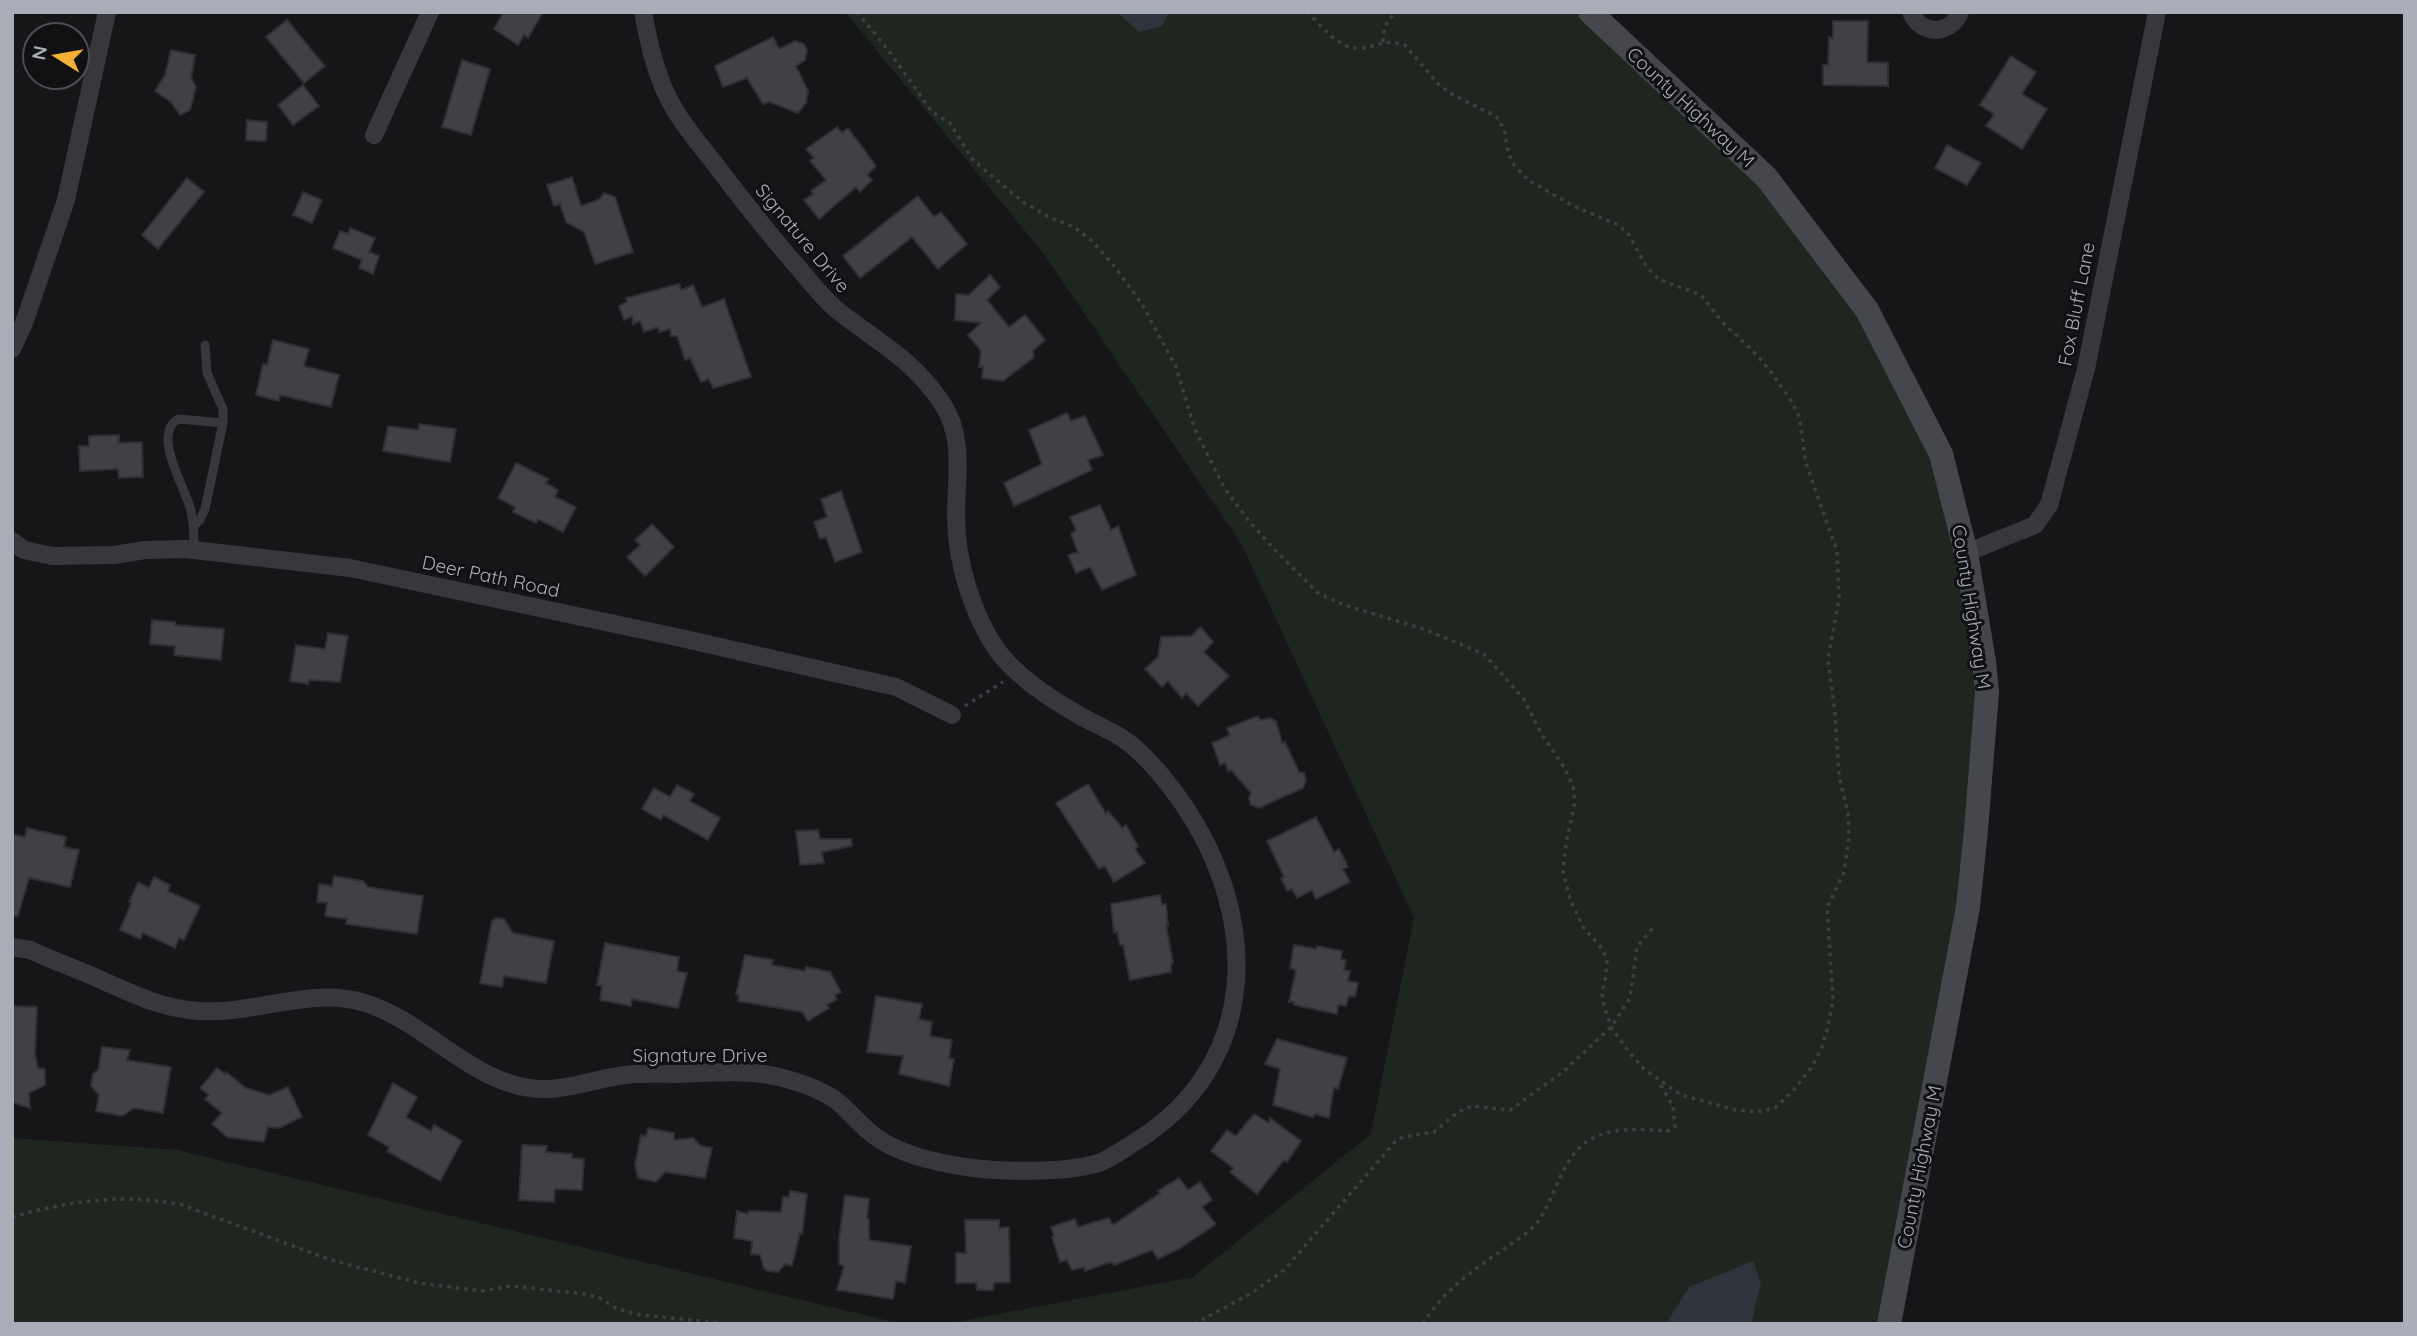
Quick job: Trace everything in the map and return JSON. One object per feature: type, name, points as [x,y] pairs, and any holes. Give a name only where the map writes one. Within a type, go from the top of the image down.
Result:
[{"type":"main road","name":"County Highway M","points":[[1590,12],[1766,177],[1867,310],[1941,454],[1966,553],[1987,692],[1975,843],[1968,907],[1889,1324]]},
{"type":"street","points":[[12,349],[24,323],[66,200],[107,12]]},
{"type":"street","points":[[374,135],[430,12]]},
{"type":"street","name":"Signature Drive","points":[[12,947],[30,950],[144,1001],[200,1012],[322,997],[354,1000],[374,1006],[412,1024],[480,1071],[500,1081],[517,1085],[548,1089],[627,1075],[773,1075],[817,1089],[832,1097],[879,1139],[917,1156],[981,1170],[1039,1170],[1099,1163],[1162,1126],[1184,1105],[1212,1068],[1223,1045],[1235,989],[1237,959],[1231,915],[1219,872],[1188,812],[1142,754],[1128,742],[1079,716],[1018,673],[993,644],[981,622],[963,570],[957,539],[959,462],[954,429],[943,405],[916,371],[895,351],[832,307],[762,227],[673,108],[652,56],[643,12]]},
{"type":"street","points":[[1911,12],[1916,22],[1931,31],[1948,28],[1960,12]]},
{"type":"street","name":"Fox Bluff Lane","points":[[1966,553],[2035,525],[2049,505],[2086,369],[2157,12]]},
{"type":"street","name":"Deer Path Road","points":[[12,541],[24,550],[52,556],[194,550],[350,568],[896,687],[952,715]]},
{"type":"lane","points":[[193,526],[200,520],[205,509],[223,423],[223,409],[207,373],[205,345]]},
{"type":"lane","points":[[194,550],[191,509],[169,451],[169,428],[178,419],[223,423]]},
{"type":"path","points":[[857,12],[889,51],[932,112],[950,123],[973,160],[1023,202],[1074,227],[1091,240],[1114,266],[1142,304],[1175,366],[1195,430],[1225,489],[1249,521],[1297,573],[1320,594],[1345,605],[1426,630],[1484,654],[1523,698],[1573,786],[1575,802],[1563,871],[1570,899],[1583,927],[1600,946],[1607,960],[1602,992],[1611,1027],[1644,1069],[1681,1095],[1707,1104],[1757,1112],[1775,1108],[1811,1068],[1821,1050],[1828,1027],[1833,1000],[1827,908],[1844,872],[1849,836],[1848,813],[1839,776],[1828,659],[1839,599],[1837,551],[1805,463],[1799,416],[1790,399],[1751,349],[1724,324],[1701,295],[1658,279],[1646,266],[1629,235],[1619,225],[1573,206],[1528,180],[1514,165],[1508,152],[1504,129],[1496,116],[1438,85],[1405,45],[1382,42],[1360,48],[1347,46],[1337,41],[1308,12]]},
{"type":"path","points":[[1382,42],[1389,18],[1398,12]]},
{"type":"path","points":[[952,715],[1018,673]]},
{"type":"path","points":[[1194,1324],[1250,1294],[1284,1270],[1395,1142],[1403,1137],[1434,1132],[1458,1112],[1472,1106],[1510,1110],[1564,1071],[1611,1027],[1630,998],[1637,947],[1655,925]]},
{"type":"path","points":[[1423,1324],[1433,1308],[1453,1289],[1535,1225],[1572,1157],[1585,1143],[1615,1132],[1634,1129],[1668,1131],[1675,1126],[1673,1106],[1659,1082]]},
{"type":"path","points":[[12,1217],[85,1200],[160,1200],[182,1205],[331,1260],[419,1283],[482,1291],[511,1286],[586,1294],[600,1298],[617,1309],[641,1315],[729,1324]]},
{"type":"shaded area","points":[[845,12],[1590,12],[1766,177],[1867,310],[1941,454],[1984,743],[1889,1324],[946,1324],[1193,1277],[1371,1134],[1414,918],[1242,545],[1044,254]]},
{"type":"shaded area","points":[[1117,12],[1169,12],[1162,26],[1139,32]]},
{"type":"shaded area","points":[[12,1138],[177,1150],[902,1324],[12,1324]]},
{"type":"shaded area","points":[[1753,1261],[1761,1283],[1751,1324],[1666,1324],[1689,1287]]},
{"type":"building","points":[[504,12],[543,12],[528,38],[524,35],[518,45],[494,29]]},
{"type":"building","points":[[287,20],[325,66],[304,83],[266,37]]},
{"type":"building","points":[[1833,21],[1868,21],[1867,62],[1888,63],[1888,86],[1823,85],[1823,65],[1828,65],[1829,37],[1833,38]]},
{"type":"building","points":[[773,37],[779,49],[795,41],[804,44],[807,50],[805,60],[796,66],[808,91],[806,103],[798,113],[769,102],[763,104],[747,78],[723,87],[715,66]]},
{"type":"building","points":[[171,50],[195,55],[191,78],[196,87],[190,110],[180,115],[171,102],[155,91],[165,75]]},
{"type":"building","points":[[2011,56],[2036,72],[2022,94],[2047,109],[2022,149],[1986,126],[1994,114],[1980,105]]},
{"type":"building","points":[[462,60],[490,69],[471,135],[442,127]]},
{"type":"building","points":[[303,85],[319,106],[293,125],[278,105]]},
{"type":"building","points":[[247,120],[267,122],[266,141],[246,140]]},
{"type":"building","points":[[837,127],[842,133],[848,128],[876,166],[867,175],[872,180],[860,192],[856,187],[819,219],[804,200],[826,180],[810,161],[814,158],[806,149]]},
{"type":"building","points":[[1947,145],[1981,163],[1967,185],[1935,168]]},
{"type":"building","points":[[572,177],[581,206],[600,199],[604,193],[615,197],[633,252],[595,264],[584,232],[566,222],[560,204],[554,206],[547,185]]},
{"type":"building","points":[[187,178],[204,192],[158,249],[142,235]]},
{"type":"building","points":[[303,192],[322,200],[312,223],[293,215]]},
{"type":"building","points":[[918,196],[934,217],[941,212],[967,244],[938,269],[912,237],[860,278],[843,256]]},
{"type":"building","points":[[350,228],[375,238],[369,252],[379,256],[373,274],[359,268],[362,260],[333,248],[340,231],[348,234]]},
{"type":"building","points":[[990,275],[1000,287],[987,300],[1009,327],[1025,315],[1045,340],[1033,351],[1034,357],[1003,381],[982,378],[983,367],[979,367],[981,351],[968,335],[981,323],[955,320],[956,294],[969,295]]},
{"type":"building","points":[[679,284],[681,290],[693,285],[702,307],[724,299],[751,377],[713,388],[709,379],[701,382],[690,358],[685,360],[677,336],[671,336],[670,329],[659,332],[658,327],[644,332],[640,321],[633,324],[632,316],[624,320],[619,306],[627,302],[626,298]]},
{"type":"building","points":[[273,340],[309,349],[304,366],[339,375],[331,407],[280,395],[279,401],[256,395],[263,364],[267,365]]},
{"type":"building","points":[[1067,413],[1071,421],[1085,416],[1103,455],[1088,460],[1092,470],[1014,506],[1004,483],[1042,464],[1029,430]]},
{"type":"building","points":[[419,424],[456,429],[450,462],[383,451],[388,426],[418,430]]},
{"type":"building","points":[[119,435],[119,443],[142,442],[143,477],[119,478],[118,469],[80,471],[79,446],[89,446],[89,436]]},
{"type":"building","points":[[516,463],[548,479],[546,483],[558,490],[555,497],[576,507],[563,532],[538,519],[536,523],[513,512],[515,507],[498,498]]},
{"type":"building","points":[[841,491],[862,552],[835,562],[826,537],[820,539],[814,522],[827,517],[821,499]]},
{"type":"building","points":[[1100,505],[1111,530],[1118,526],[1136,575],[1102,590],[1090,567],[1076,573],[1068,555],[1078,552],[1071,534],[1076,530],[1070,517]]},
{"type":"building","points":[[652,524],[674,547],[645,576],[627,557],[640,545],[635,540]]},
{"type":"building","points":[[152,620],[175,622],[175,625],[224,629],[221,660],[174,655],[175,646],[150,644]]},
{"type":"building","points":[[1201,627],[1213,642],[1204,652],[1229,676],[1198,706],[1186,693],[1182,698],[1168,681],[1162,687],[1145,669],[1158,657],[1161,637],[1191,636]]},
{"type":"building","points":[[328,633],[348,636],[340,682],[309,680],[308,684],[290,681],[296,645],[325,649]]},
{"type":"building","points":[[1258,716],[1260,720],[1270,718],[1276,721],[1282,743],[1285,742],[1306,781],[1303,788],[1259,808],[1251,805],[1251,793],[1231,770],[1228,771],[1225,763],[1220,765],[1212,743],[1230,735],[1227,728]]},
{"type":"building","points":[[1088,784],[1106,814],[1108,811],[1122,828],[1126,825],[1138,846],[1135,849],[1145,863],[1114,882],[1105,866],[1099,869],[1056,803]]},
{"type":"building","points":[[677,785],[694,794],[690,801],[720,818],[708,840],[663,815],[661,820],[642,809],[654,788],[670,797]]},
{"type":"building","points":[[1316,817],[1334,852],[1339,849],[1348,867],[1343,869],[1350,882],[1316,899],[1312,890],[1297,898],[1292,889],[1287,891],[1281,878],[1284,877],[1267,841]]},
{"type":"building","points":[[27,828],[66,837],[64,847],[79,850],[70,887],[29,878],[18,916],[12,916],[12,834],[25,837]]},
{"type":"building","points":[[818,830],[820,839],[851,839],[852,846],[822,852],[824,863],[800,865],[796,831]]},
{"type":"building","points":[[334,876],[363,881],[368,887],[423,896],[417,934],[346,924],[347,919],[325,916],[327,903],[317,902],[319,884],[332,886]]},
{"type":"building","points":[[154,877],[170,885],[168,891],[200,906],[184,940],[179,938],[175,948],[143,933],[140,939],[120,930],[138,882],[149,888]]},
{"type":"building","points":[[1160,895],[1162,905],[1166,904],[1166,925],[1173,963],[1171,972],[1130,980],[1123,945],[1120,945],[1117,932],[1114,933],[1111,904]]},
{"type":"building","points":[[496,918],[504,919],[513,933],[554,941],[546,983],[504,976],[502,987],[480,983],[492,921]]},
{"type":"building","points":[[605,943],[679,957],[677,971],[687,973],[678,1008],[632,999],[631,1006],[600,1000],[602,986],[597,985]]},
{"type":"building","points":[[1294,945],[1342,951],[1341,959],[1346,960],[1344,970],[1350,971],[1348,981],[1358,983],[1355,997],[1349,996],[1346,1006],[1338,1005],[1337,1014],[1289,1002],[1296,970],[1290,968]]},
{"type":"building","points":[[745,955],[773,960],[772,965],[830,972],[841,992],[835,995],[837,999],[827,1005],[829,1008],[808,1021],[802,1012],[738,1001],[739,995],[736,994]]},
{"type":"building","points":[[876,996],[922,1004],[919,1019],[932,1022],[930,1036],[952,1040],[949,1058],[954,1059],[949,1086],[899,1074],[903,1056],[867,1052]]},
{"type":"building","points":[[12,1006],[37,1007],[35,1054],[38,1068],[45,1069],[45,1085],[29,1093],[30,1108],[12,1102]]},
{"type":"building","points":[[1277,1039],[1347,1058],[1338,1089],[1334,1087],[1329,1118],[1315,1114],[1313,1117],[1273,1105],[1280,1069],[1265,1064]]},
{"type":"building","points":[[102,1047],[130,1050],[127,1060],[171,1067],[163,1113],[134,1108],[122,1116],[96,1111],[99,1095],[91,1086],[93,1074],[98,1070]]},
{"type":"building","points":[[217,1068],[246,1088],[269,1095],[288,1087],[302,1117],[279,1128],[268,1127],[264,1142],[227,1137],[212,1124],[222,1113],[205,1099],[209,1095],[200,1088]]},
{"type":"building","points":[[393,1083],[417,1097],[406,1117],[431,1131],[434,1125],[462,1141],[440,1181],[387,1151],[389,1147],[368,1135]]},
{"type":"building","points":[[1254,1114],[1269,1123],[1270,1118],[1301,1141],[1287,1162],[1284,1160],[1257,1194],[1230,1172],[1233,1168],[1211,1151],[1227,1130],[1236,1136]]},
{"type":"building","points":[[648,1128],[674,1133],[674,1140],[693,1138],[701,1146],[712,1148],[705,1178],[665,1172],[656,1182],[638,1178],[635,1165],[641,1135],[646,1136]]},
{"type":"building","points":[[522,1145],[547,1146],[546,1152],[572,1154],[572,1158],[584,1159],[582,1190],[555,1189],[554,1202],[519,1200]]},
{"type":"building","points":[[1179,1178],[1188,1190],[1200,1182],[1212,1200],[1202,1207],[1216,1224],[1179,1249],[1158,1259],[1152,1250],[1114,1265],[1111,1262],[1085,1271],[1084,1267],[1072,1270],[1067,1260],[1060,1262],[1051,1227],[1075,1219],[1078,1227],[1109,1218],[1113,1225]]},
{"type":"building","points":[[790,1191],[807,1194],[802,1234],[800,1233],[792,1266],[785,1264],[778,1272],[768,1271],[764,1269],[760,1255],[751,1254],[752,1241],[734,1238],[737,1211],[748,1214],[749,1211],[781,1212],[783,1197],[789,1197]]},
{"type":"building","points":[[845,1195],[869,1199],[869,1240],[911,1246],[905,1283],[896,1281],[893,1299],[837,1290],[844,1266],[839,1264],[839,1239]]},
{"type":"building","points":[[965,1220],[999,1220],[999,1228],[1009,1227],[1010,1282],[994,1283],[993,1290],[977,1290],[976,1283],[956,1283],[956,1253],[966,1253]]}]
